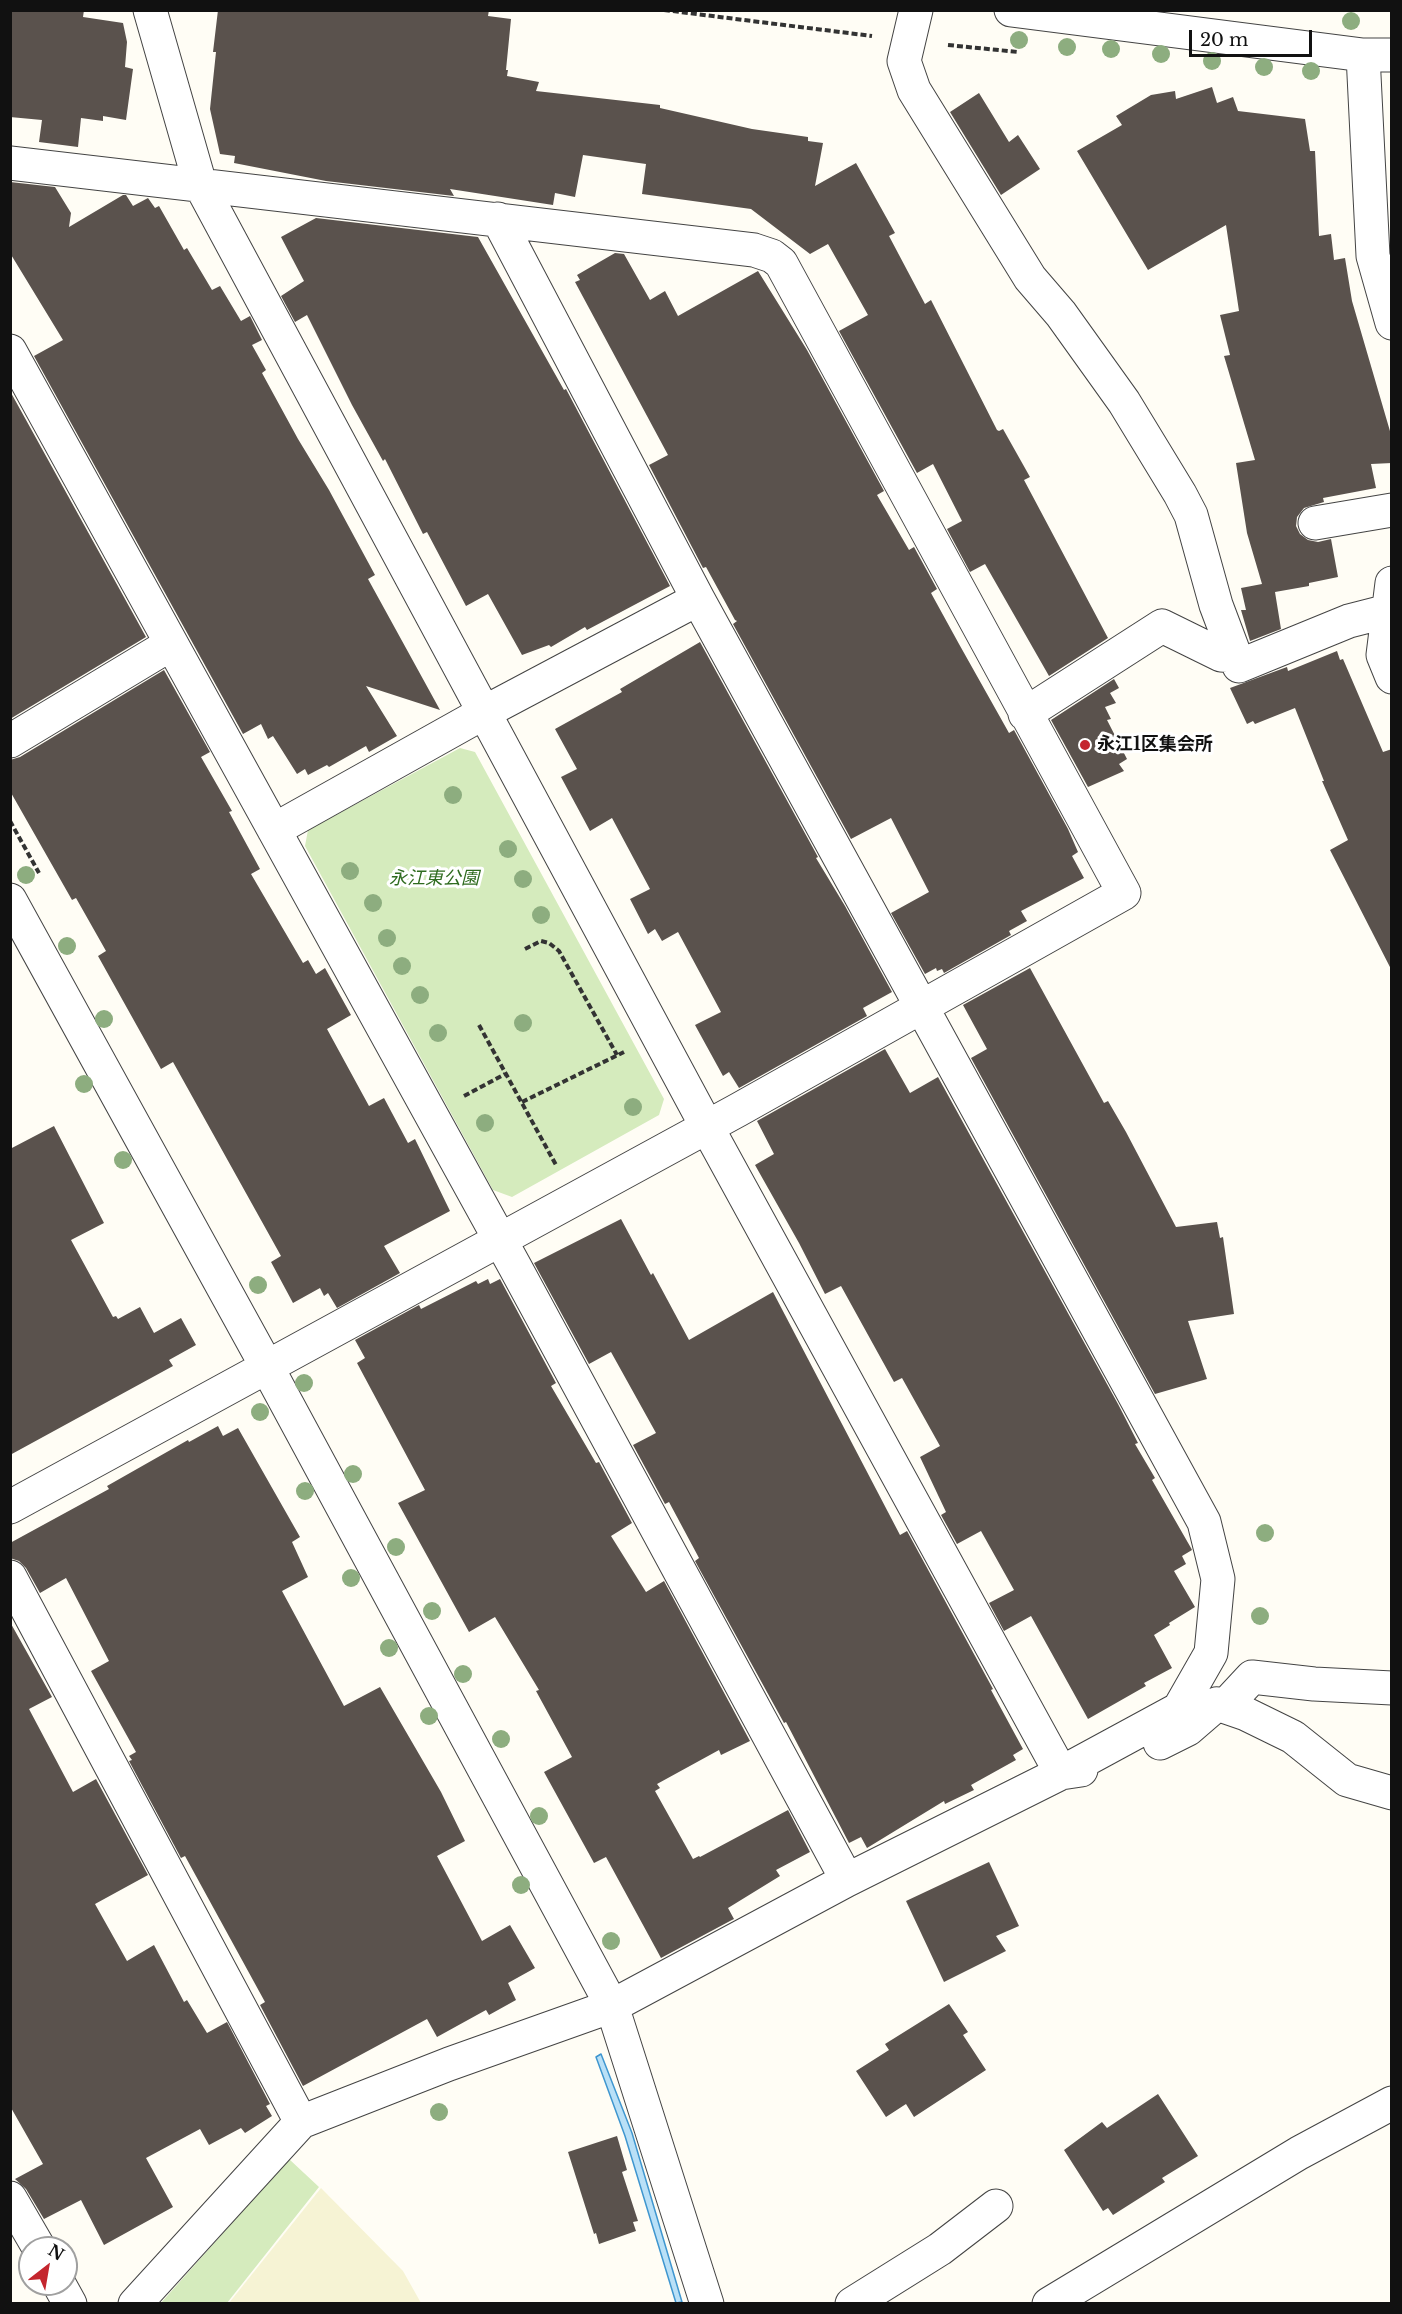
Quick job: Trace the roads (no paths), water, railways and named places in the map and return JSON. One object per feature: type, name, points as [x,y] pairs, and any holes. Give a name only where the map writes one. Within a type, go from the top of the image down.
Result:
[{"type":"street","points":[[150,10],[200,184],[707,1127],[1061,1773]]},
{"type":"street","points":[[1011,10],[1075,15],[1377,55],[1373,256],[1392,323]]},
{"type":"street","points":[[912,25],[904,61],[914,90],[1030,278],[1061,314],[1124,402],[1180,494],[1191,515],[1216,604],[1239,666],[1349,621],[1390,597]]},
{"type":"street","points":[[10,163],[754,250],[772,256],[781,263],[1124,892],[707,1127],[10,1507]]},
{"type":"street","points":[[135,2304],[301,2122],[449,2064],[612,2006],[847,1880],[1061,1773],[1179,1708],[1211,1653],[1218,1579],[1204,1522],[698,599],[498,219]]},
{"type":"street","points":[[10,351],[500,1240],[847,1880]]},
{"type":"street","points":[[1314,523],[1392,510]]},
{"type":"street","points":[[1390,597],[1383,655],[1392,677]]},
{"type":"street","points":[[274,830],[485,712],[698,599]]},
{"type":"street","points":[[1026,714],[1162,626],[1221,655],[1235,656]]},
{"type":"street","points":[[10,741],[171,644]]},
{"type":"street","points":[[10,900],[267,1367],[612,2006],[708,2304]]},
{"type":"street","points":[[10,1577],[301,2122]]},
{"type":"street","points":[[1225,1706],[1252,1677],[1314,1684],[1392,1688]]},
{"type":"street","points":[[1061,1773],[1117,1765],[1188,1729],[1217,1704],[1293,1737],[1347,1780],[1392,1793]]},
{"type":"street","points":[[1049,2304],[1299,2153],[1392,2103]]},
{"type":"street","points":[[10,2198],[32,2236]]},
{"type":"street","points":[[852,2304],[940,2249],[996,2206]]},
{"type":"water","points":[[601,2054],[632,2133],[682,2302],[676,2303],[625,2136],[596,2057]]},
{"type":"place","name":"永江1区集会所","points":[[1085,745]]},
{"type":"park label","name":"永江東公園","points":[[434,879]]}]
